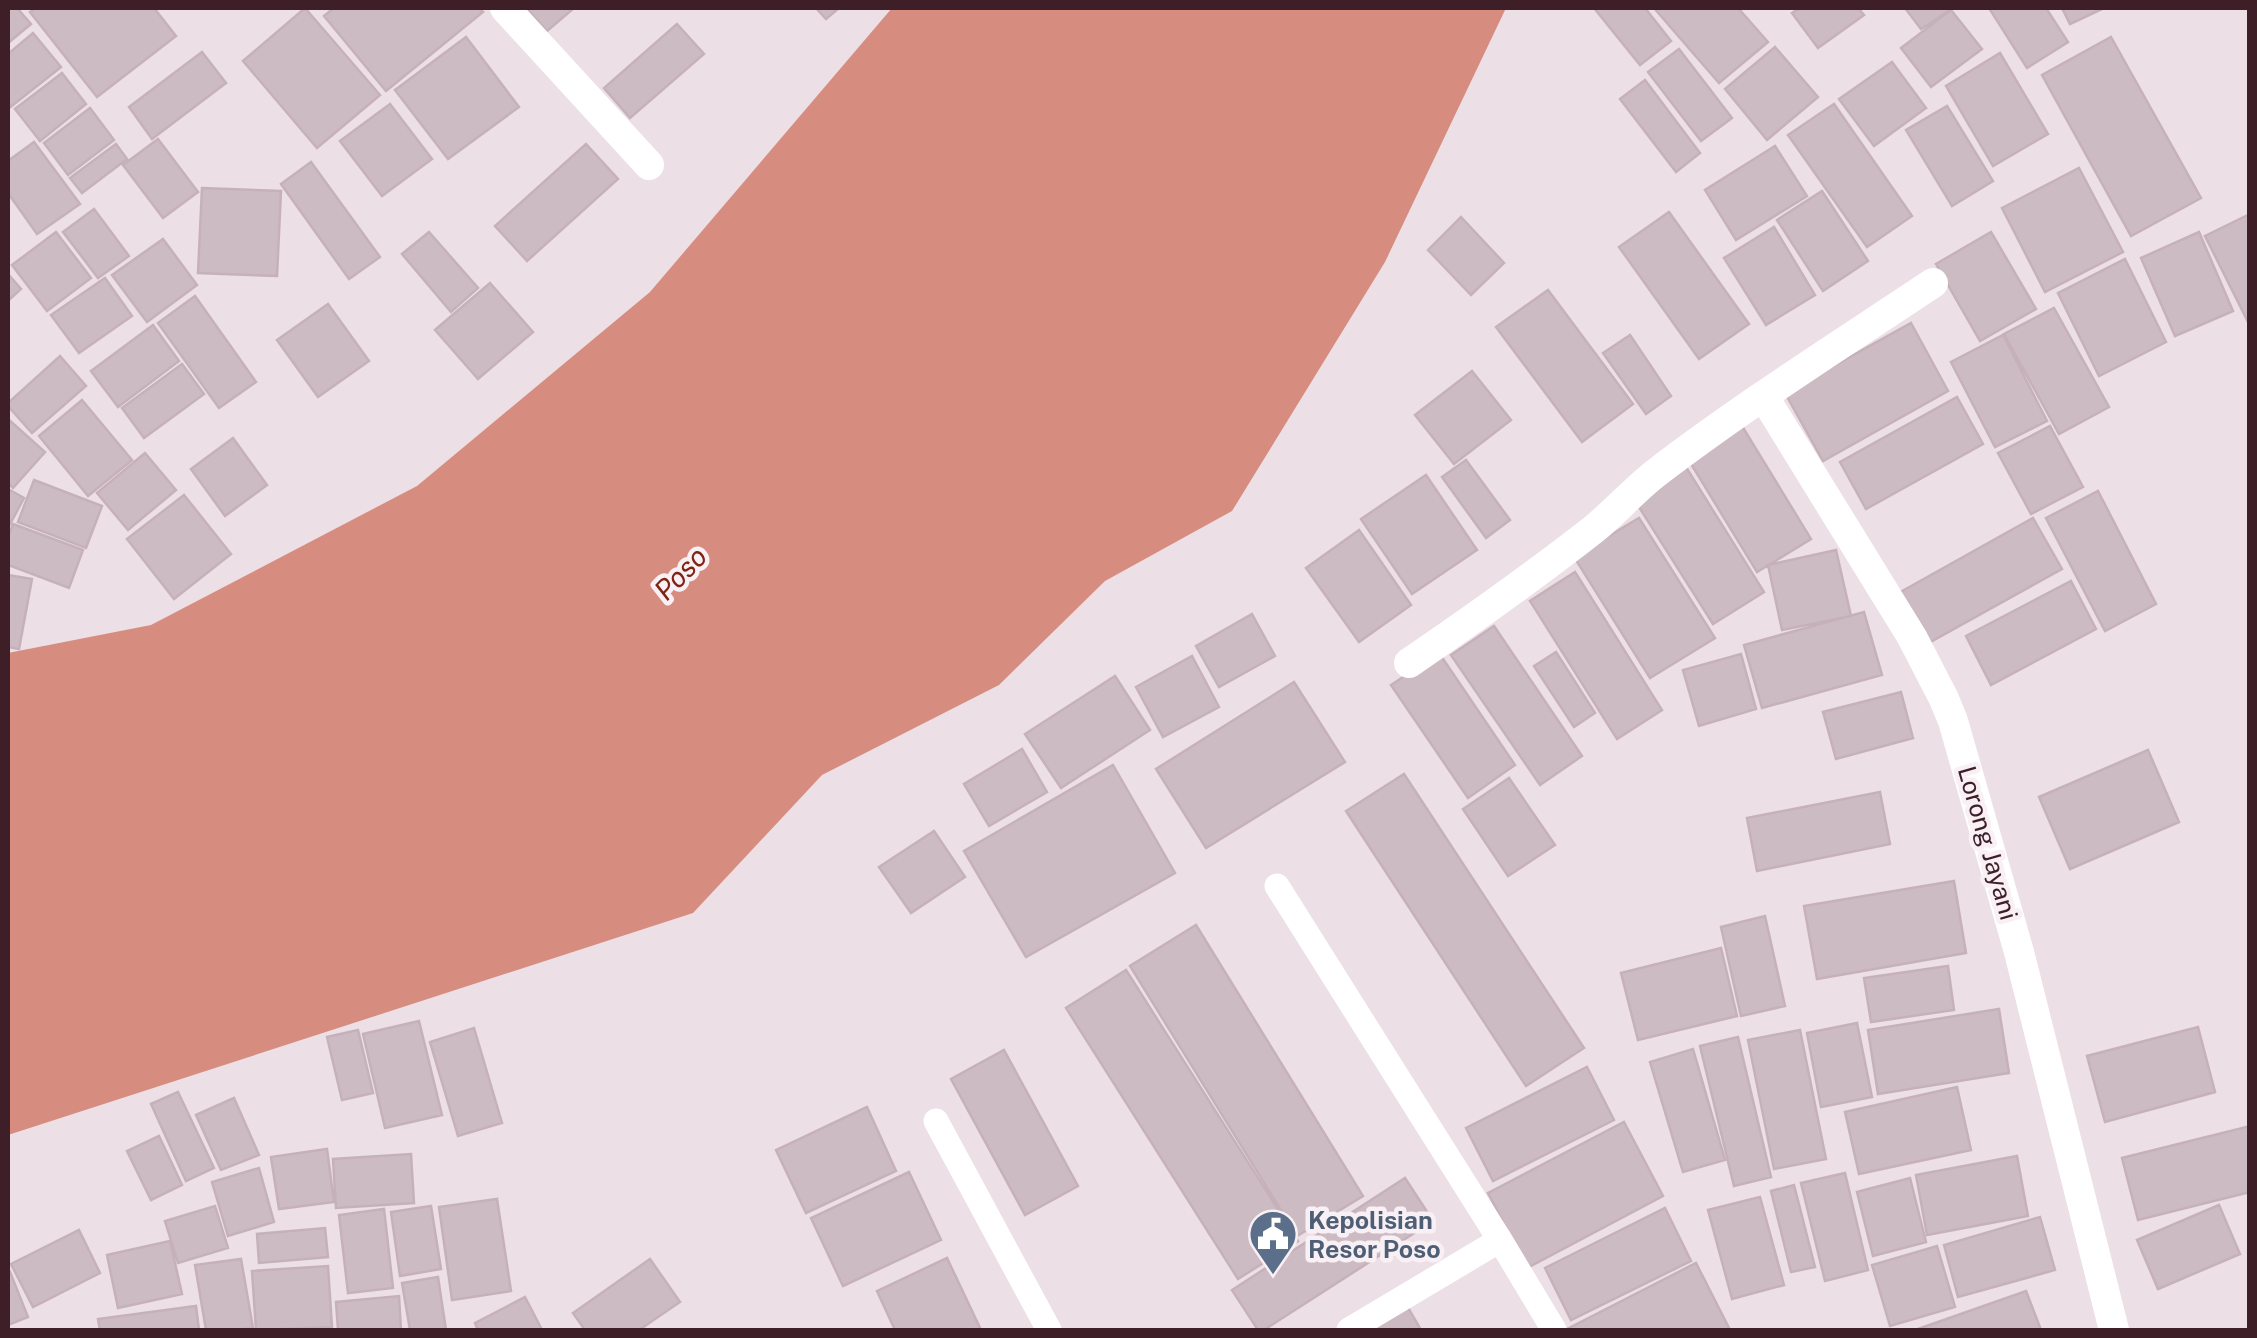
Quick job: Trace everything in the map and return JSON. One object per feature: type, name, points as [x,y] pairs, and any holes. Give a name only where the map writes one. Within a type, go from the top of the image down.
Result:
[{"type":"street","points":[[505,8],[649,165]]},
{"type":"street","points":[[1409,663],[1537,573],[1606,519],[1654,474],[1933,284]]},
{"type":"street","name":"Lorong Jayani","points":[[1764,397],[1912,637],[1952,721],[2018,952],[2114,1330]]},
{"type":"lane","points":[[1277,886],[1554,1330]]},
{"type":"lane","points":[[936,1122],[1049,1330]]},
{"type":"lane","points":[[1348,1330],[1500,1240]]},
{"type":"water","name":"Poso","points":[[892,8],[1506,8],[1385,262],[1232,511],[1105,581],[999,685],[822,775],[693,913],[8,1135],[8,653],[151,625],[417,486],[650,292]]},
{"type":"building","points":[[8,8],[17,8],[31,24],[8,43]]},
{"type":"building","points":[[36,8],[154,8],[176,36],[97,97],[30,12]]},
{"type":"building","points":[[305,8],[380,95],[317,148],[243,61]]},
{"type":"building","points":[[334,8],[479,8],[483,12],[386,91],[324,16]]},
{"type":"building","points":[[526,8],[574,8],[547,31]]},
{"type":"building","points":[[816,8],[839,8],[826,19]]},
{"type":"building","points":[[1594,8],[1645,8],[1671,41],[1640,65]]},
{"type":"building","points":[[1654,8],[1738,8],[1768,42],[1719,83]]},
{"type":"building","points":[[1800,8],[1858,8],[1864,15],[1818,48],[1792,13]]},
{"type":"building","points":[[1905,8],[1953,8],[1921,29]]},
{"type":"building","points":[[1989,8],[2046,8],[2068,42],[2027,68]]},
{"type":"building","points":[[2062,8],[2104,8],[2070,24]]},
{"type":"building","points":[[1951,10],[1982,49],[1931,87],[1901,48]]},
{"type":"building","points":[[677,24],[704,54],[630,118],[604,88]]},
{"type":"building","points":[[33,33],[61,67],[8,109],[8,54]]},
{"type":"building","points":[[466,37],[519,107],[448,159],[395,90]]},
{"type":"building","points":[[2111,37],[2201,198],[2131,236],[2042,75]]},
{"type":"building","points":[[1775,47],[1818,97],[1767,140],[1725,89]]},
{"type":"building","points":[[1679,49],[1732,118],[1701,141],[1648,72]]},
{"type":"building","points":[[202,52],[226,83],[152,139],[129,107]]},
{"type":"building","points":[[2000,53],[2048,134],[1993,166],[1946,86]]},
{"type":"building","points":[[1892,62],[1926,108],[1874,146],[1839,99]]},
{"type":"building","points":[[62,73],[86,104],[40,141],[15,109]]},
{"type":"building","points":[[1645,80],[1700,153],[1676,172],[1620,99]]},
{"type":"building","points":[[390,104],[432,159],[382,196],[340,141]]},
{"type":"building","points":[[1834,104],[1912,216],[1867,247],[1788,135]]},
{"type":"building","points":[[1947,106],[1993,181],[1952,206],[1906,130]]},
{"type":"building","points":[[90,108],[114,140],[68,175],[44,143]]},
{"type":"building","points":[[158,139],[198,192],[163,218],[123,165]]},
{"type":"building","points":[[34,142],[80,204],[37,234],[8,193],[8,161]]},
{"type":"building","points":[[116,144],[127,159],[82,193],[70,178]]},
{"type":"building","points":[[586,144],[618,179],[527,261],[495,226]]},
{"type":"building","points":[[1775,146],[1807,196],[1736,240],[1705,190]]},
{"type":"building","points":[[311,162],[380,257],[349,279],[281,184]]},
{"type":"building","points":[[2079,168],[2123,252],[2045,292],[2002,208]]},
{"type":"building","points":[[202,188],[281,191],[277,276],[198,273]]},
{"type":"building","points":[[1822,191],[1868,261],[1823,291],[1777,220]]},
{"type":"building","points":[[94,209],[129,256],[98,278],[63,232]]},
{"type":"building","points":[[1669,212],[1749,324],[1699,359],[1619,247]]},
{"type":"building","points":[[2250,214],[2250,326],[2205,236]]},
{"type":"building","points":[[1461,217],[1504,263],[1471,295],[1428,250]]},
{"type":"building","points":[[1774,227],[1815,295],[1766,325],[1724,258]]},
{"type":"building","points":[[56,232],[91,278],[47,311],[12,265]]},
{"type":"building","points":[[429,232],[478,288],[451,312],[402,254]]},
{"type":"building","points":[[1991,232],[2036,309],[1980,341],[1936,264]]},
{"type":"building","points":[[2199,232],[2233,311],[2175,336],[2141,258]]},
{"type":"building","points":[[163,239],[197,285],[147,322],[112,275]]},
{"type":"building","points":[[2125,259],[2166,342],[2099,376],[2058,293]]},
{"type":"building","points":[[8,274],[21,289],[8,301]]},
{"type":"building","points":[[105,278],[132,316],[79,353],[51,315]]},
{"type":"building","points":[[490,283],[533,332],[478,379],[435,330]]},
{"type":"building","points":[[1548,290],[1633,404],[1582,442],[1496,327]]},
{"type":"building","points":[[195,296],[256,382],[219,408],[158,323]]},
{"type":"building","points":[[328,304],[369,361],[318,397],[277,340]]},
{"type":"building","points":[[2054,308],[2109,407],[2059,434],[2004,334]]},
{"type":"building","points":[[1911,323],[1948,391],[1823,461],[1785,393]]},
{"type":"building","points":[[153,325],[179,361],[118,407],[91,371]]},
{"type":"building","points":[[1630,335],[1671,396],[1646,414],[1603,353]]},
{"type":"building","points":[[2003,335],[2047,421],[1995,447],[1951,362]]},
{"type":"building","points":[[60,356],[86,386],[32,433],[8,403]]},
{"type":"building","points":[[182,364],[204,394],[144,438],[122,408]]},
{"type":"building","points":[[1472,371],[1511,420],[1454,464],[1415,415]]},
{"type":"building","points":[[1957,397],[1983,444],[1866,509],[1840,462]]},
{"type":"building","points":[[82,400],[132,460],[88,496],[39,436]]},
{"type":"building","points":[[8,419],[45,452],[13,488],[8,483]]},
{"type":"building","points":[[1742,426],[1811,539],[1757,572],[1688,459]]},
{"type":"building","points":[[2050,426],[2083,487],[2031,514],[1998,453]]},
{"type":"building","points":[[233,438],[267,485],[225,516],[191,469]]},
{"type":"building","points":[[145,453],[176,490],[128,530],[97,493]]},
{"type":"building","points":[[1466,460],[1510,520],[1486,538],[1442,477]]},
{"type":"building","points":[[1684,464],[1764,592],[1713,624],[1632,496]]},
{"type":"building","points":[[1426,475],[1477,550],[1412,594],[1361,519]]},
{"type":"building","points":[[34,480],[102,506],[86,548],[18,522]]},
{"type":"building","points":[[8,489],[24,498],[8,528]]},
{"type":"building","points":[[2098,491],[2156,604],[2105,631],[2046,518]]},
{"type":"building","points":[[184,495],[231,554],[174,599],[127,539]]},
{"type":"building","points":[[1639,518],[1715,638],[1650,678],[1574,557]]},
{"type":"building","points":[[2033,518],[2062,569],[1925,645],[1897,594]]},
{"type":"building","points":[[13,524],[83,550],[69,588],[8,565],[8,538]]},
{"type":"building","points":[[1359,530],[1411,605],[1359,642],[1306,568]]},
{"type":"building","points":[[1836,550],[1851,616],[1782,630],[1768,565]]},
{"type":"building","points":[[1575,572],[1662,710],[1617,739],[1530,601]]},
{"type":"building","points":[[8,575],[32,579],[19,649],[8,647]]},
{"type":"building","points":[[2071,581],[2096,629],[1991,685],[1966,636]]},
{"type":"building","points":[[1864,612],[1882,675],[1762,708],[1744,645]]},
{"type":"building","points":[[1252,614],[1275,656],[1219,687],[1196,646]]},
{"type":"building","points":[[1494,626],[1582,756],[1540,785],[1451,655]]},
{"type":"building","points":[[1556,652],[1595,713],[1574,727],[1534,666]]},
{"type":"building","points":[[1439,653],[1515,765],[1468,798],[1391,685]]},
{"type":"building","points":[[1741,654],[1756,709],[1699,726],[1683,670]]},
{"type":"building","points":[[1192,656],[1219,707],[1163,737],[1136,687]]},
{"type":"building","points":[[1115,676],[1150,730],[1061,788],[1025,734]]},
{"type":"building","points":[[1294,682],[1345,762],[1206,848],[1156,769]]},
{"type":"building","points":[[1901,692],[1913,738],[1836,759],[1823,712]]},
{"type":"building","points":[[1022,749],[1047,792],[989,826],[964,784]]},
{"type":"building","points":[[2148,750],[2179,822],[2070,869],[2039,797]]},
{"type":"building","points":[[1113,765],[1175,873],[1026,957],[964,851]]},
{"type":"building","points":[[1404,774],[1584,1048],[1526,1086],[1346,811]]},
{"type":"building","points":[[1509,778],[1555,845],[1508,876],[1463,809]]},
{"type":"building","points":[[1880,792],[1890,844],[1757,871],[1747,818]]},
{"type":"building","points":[[934,831],[965,877],[911,913],[879,867]]},
{"type":"building","points":[[1954,881],[1966,953],[1817,979],[1804,906]]},
{"type":"building","points":[[1765,916],[1785,1006],[1741,1016],[1721,927]]},
{"type":"building","points":[[1196,925],[1363,1196],[1297,1236],[1130,966]]},
{"type":"building","points":[[1721,948],[1737,1016],[1638,1040],[1621,973]]},
{"type":"building","points":[[1948,966],[1954,1010],[1871,1022],[1864,978]]},
{"type":"building","points":[[1126,970],[1298,1241],[1238,1279],[1066,1008]]},
{"type":"building","points":[[1999,1009],[2009,1073],[1878,1094],[1868,1030]]},
{"type":"building","points":[[419,1021],[442,1115],[385,1128],[363,1034]]},
{"type":"building","points":[[1857,1023],[1872,1097],[1821,1107],[1807,1033]]},
{"type":"building","points":[[2198,1027],[2215,1092],[2105,1122],[2087,1056]]},
{"type":"building","points":[[474,1028],[502,1123],[458,1136],[430,1042]]},
{"type":"building","points":[[358,1030],[373,1093],[342,1100],[327,1037]]},
{"type":"building","points":[[1800,1030],[1826,1159],[1774,1169],[1748,1040]]},
{"type":"building","points":[[1738,1037],[1771,1177],[1734,1186],[1700,1046]]},
{"type":"building","points":[[1693,1049],[1725,1160],[1683,1172],[1650,1062]]},
{"type":"building","points":[[1004,1050],[1078,1186],[1025,1215],[951,1079]]},
{"type":"building","points":[[1587,1067],[1614,1120],[1493,1181],[1466,1128]]},
{"type":"building","points":[[1957,1087],[1971,1150],[1859,1174],[1845,1112]]},
{"type":"building","points":[[178,1092],[214,1168],[186,1181],[151,1104]]},
{"type":"building","points":[[234,1098],[259,1155],[221,1170],[196,1115]]},
{"type":"building","points":[[867,1107],[896,1171],[806,1213],[776,1150]]},
{"type":"building","points":[[1624,1122],[1663,1196],[1527,1268],[1488,1193]]},
{"type":"building","points":[[2250,1126],[2250,1192],[2138,1220],[2122,1158]]},
{"type":"building","points":[[159,1136],[182,1185],[151,1200],[127,1151]]},
{"type":"building","points":[[327,1149],[334,1202],[279,1209],[271,1157]]},
{"type":"building","points":[[411,1154],[414,1203],[336,1208],[333,1159]]},
{"type":"building","points":[[2017,1156],[2028,1216],[1927,1235],[1916,1175]]},
{"type":"building","points":[[259,1168],[274,1222],[228,1236],[212,1182]]},
{"type":"building","points":[[909,1172],[941,1240],[843,1286],[811,1218]]},
{"type":"building","points":[[1845,1173],[1868,1270],[1825,1281],[1801,1183]]},
{"type":"building","points":[[1405,1178],[1433,1221],[1264,1330],[1258,1330],[1232,1290]]},
{"type":"building","points":[[1910,1178],[1926,1242],[1873,1256],[1857,1192]]},
{"type":"building","points":[[1794,1185],[1815,1267],[1791,1272],[1771,1191]]},
{"type":"building","points":[[1760,1197],[1784,1285],[1732,1299],[1708,1210]]},
{"type":"building","points":[[497,1199],[511,1291],[452,1300],[439,1207]]},
{"type":"building","points":[[2219,1205],[2240,1254],[2158,1289],[2137,1240]]},
{"type":"building","points":[[215,1206],[228,1248],[178,1263],[165,1221]]},
{"type":"building","points":[[431,1206],[441,1269],[400,1276],[391,1212]]},
{"type":"building","points":[[1665,1208],[1691,1261],[1571,1320],[1545,1268]]},
{"type":"building","points":[[384,1209],[393,1288],[348,1293],[339,1215]]},
{"type":"building","points":[[2040,1217],[2055,1270],[1958,1297],[1944,1245]]},
{"type":"building","points":[[325,1228],[328,1257],[259,1263],[257,1234]]},
{"type":"building","points":[[79,1230],[100,1273],[33,1307],[11,1264]]},
{"type":"building","points":[[170,1241],[182,1294],[118,1308],[107,1255]]},
{"type":"building","points":[[1937,1246],[1955,1307],[1890,1326],[1872,1265]]},
{"type":"building","points":[[947,1258],[981,1330],[895,1330],[877,1291]]},
{"type":"building","points":[[241,1259],[253,1328],[206,1330],[195,1265]]},
{"type":"building","points":[[650,1259],[680,1302],[639,1330],[585,1330],[573,1313]]},
{"type":"building","points":[[1696,1263],[1730,1330],[1567,1329]]},
{"type":"building","points":[[328,1266],[332,1327],[256,1330],[252,1271]]},
{"type":"building","points":[[8,1273],[28,1317],[8,1325]]},
{"type":"building","points":[[438,1277],[446,1330],[410,1330],[402,1283]]},
{"type":"building","points":[[2026,1291],[2041,1330],[1918,1330],[1918,1329]]},
{"type":"building","points":[[399,1296],[401,1330],[338,1330],[336,1302]]},
{"type":"building","points":[[525,1297],[542,1330],[478,1330],[475,1323]]},
{"type":"building","points":[[1406,1304],[1421,1330],[1374,1330],[1371,1324]]},
{"type":"building","points":[[196,1306],[199,1330],[100,1330],[98,1319]]},
{"type":"place","name":"Kepolisian Resor Poso","points":[[1273,1276]]}]
